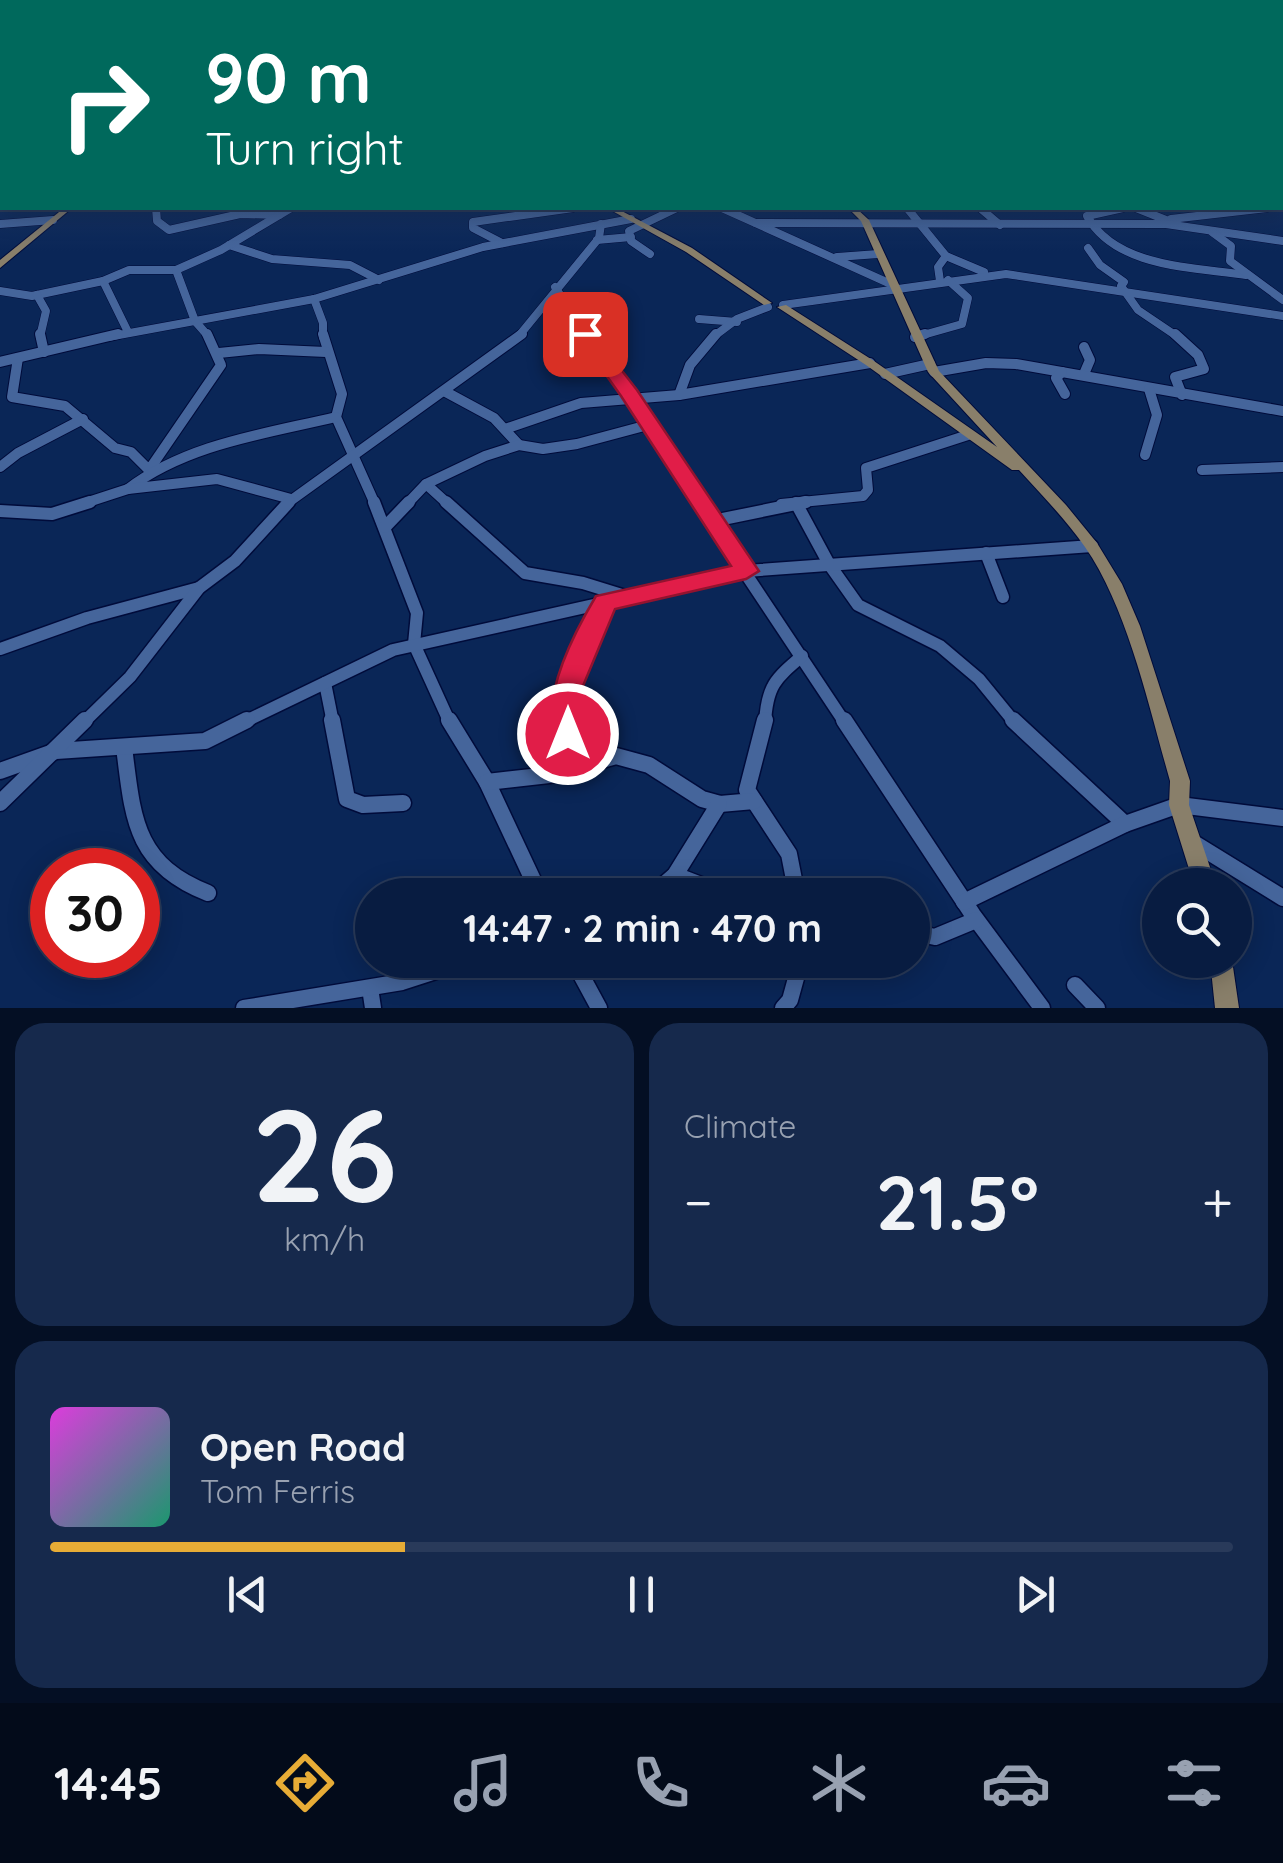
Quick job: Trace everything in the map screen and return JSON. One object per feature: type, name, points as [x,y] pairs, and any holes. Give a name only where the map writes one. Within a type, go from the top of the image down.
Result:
[{"type":"main road","points":[[0,265],[66,210]]},
{"type":"main road","points":[[614,210],[689,250],[755,296],[799,318],[870,363],[968,435],[1035,478]]},
{"type":"main road","points":[[854,210],[864,220],[932,368],[1035,478],[1092,546],[1132,626],[1180,781],[1179,805],[1201,868]]},
{"type":"main road","points":[[1224,978],[1228,1008]]},
{"type":"street","points":[[156,210],[158,221],[169,230],[240,214],[278,215]]},
{"type":"street","points":[[0,291],[12,296],[37,295],[103,281],[129,270],[176,270],[229,245],[287,210]]},
{"type":"street","points":[[502,243],[476,230],[473,222],[559,210]]},
{"type":"street","points":[[0,362],[128,332],[314,299],[502,243],[635,221],[671,210]]},
{"type":"street","points":[[727,210],[894,288]]},
{"type":"street","points":[[908,210],[946,256],[988,273]]},
{"type":"street","points":[[982,210],[1000,225]]},
{"type":"street","points":[[1113,210],[1087,216],[1090,226],[1103,240],[1162,263],[1246,276]]},
{"type":"street","points":[[1140,210],[1166,222],[1283,241]]},
{"type":"street","points":[[756,223],[864,220],[1090,226],[1166,222],[1252,210]]},
{"type":"street","points":[[0,224],[53,220]]},
{"type":"street","points":[[635,221],[629,231],[631,237],[635,245],[650,254]]},
{"type":"street","points":[[0,803],[130,677],[200,588],[235,561],[291,499],[522,334],[555,287],[597,240],[601,224]]},
{"type":"street","points":[[1206,228],[1232,246],[1230,260],[1246,276],[1283,300]]},
{"type":"street","points":[[597,240],[631,237]]},
{"type":"street","points":[[229,245],[272,260],[350,265],[379,280]]},
{"type":"street","points":[[1131,250],[1090,251],[1100,265],[1120,276],[1132,306],[1175,333],[1202,361],[1204,369],[1176,377],[1182,396]]},
{"type":"street","points":[[833,258],[878,254]]},
{"type":"street","points":[[916,337],[962,324],[968,298],[944,280],[938,266],[946,256]]},
{"type":"street","points":[[128,489],[149,470],[219,373],[219,353],[195,321],[176,270]]},
{"type":"street","points":[[679,395],[683,372],[695,352],[737,322],[775,305],[988,273],[1122,288],[1283,316]]},
{"type":"street","points":[[103,281],[128,332]]},
{"type":"street","points":[[555,287],[976,920],[1042,1008]]},
{"type":"street","points":[[37,295],[46,312],[38,332],[44,352]]},
{"type":"street","points":[[314,299],[323,323],[326,352],[342,394],[336,417],[385,527],[417,614],[414,644],[450,726],[487,782],[532,878]]},
{"type":"street","points":[[700,320],[737,322]]},
{"type":"street","points":[[1084,348],[1090,360],[1084,374]]},
{"type":"street","points":[[219,353],[259,349],[326,352]]},
{"type":"street","points":[[18,358],[12,397],[51,402],[82,419],[149,470]]},
{"type":"street","points":[[505,429],[582,403],[679,395],[870,363]]},
{"type":"street","points":[[885,374],[986,363],[1084,374],[1182,396],[1283,411]]},
{"type":"street","points":[[1062,372],[1056,378],[1065,394]]},
{"type":"street","points":[[1144,455],[1156,415],[1149,389]]},
{"type":"street","points":[[444,391],[470,403],[519,444]]},
{"type":"street","points":[[149,470],[190,455],[336,417]]},
{"type":"street","points":[[0,467],[82,419]]},
{"type":"street","points":[[385,527],[426,484],[457,466],[519,444],[542,449],[560,447],[648,424]]},
{"type":"street","points":[[712,521],[796,502],[863,496],[868,490],[866,468],[968,435]]},
{"type":"street","points":[[1202,470],[1283,467]]},
{"type":"street","points":[[0,512],[52,514],[128,489],[225,478],[291,499]]},
{"type":"street","points":[[426,484],[526,573],[583,583],[629,598]]},
{"type":"street","points":[[796,502],[829,564],[858,605],[940,646],[980,680],[1016,724],[1124,824]]},
{"type":"street","points":[[0,771],[56,750],[204,741],[393,650],[746,571],[1092,546]]},
{"type":"street","points":[[986,553],[1002,597]]},
{"type":"street","points":[[0,649],[87,618],[200,588]]},
{"type":"street","points":[[586,762],[568,734],[564,698],[605,603]]},
{"type":"street","points":[[794,878],[789,854],[747,790],[765,730],[766,700],[772,681],[802,656]]},
{"type":"street","points":[[325,683],[348,799],[363,804],[404,802]]},
{"type":"street","points":[[124,747],[144,852],[183,886],[208,893]]},
{"type":"street","points":[[487,782],[556,773],[604,756],[649,762],[684,790],[719,804],[754,801]]},
{"type":"street","points":[[671,878],[719,804]]},
{"type":"street","points":[[964,902],[1124,824],[1179,805],[1283,818]]},
{"type":"street","points":[[1194,842],[1283,898]]},
{"type":"street","points":[[675,874],[685,878]]},
{"type":"street","points":[[930,937],[976,920]]},
{"type":"street","points":[[244,1008],[372,998],[414,978]]},
{"type":"street","points":[[583,978],[599,1008]]},
{"type":"street","points":[[783,1008],[790,1000],[796,978]]},
{"type":"street","points":[[1075,986],[1097,1008]]},
{"type":"route","points":[[568,734],[564,698],[605,603],[746,571],[660,446],[630,394],[585,334]]}]
